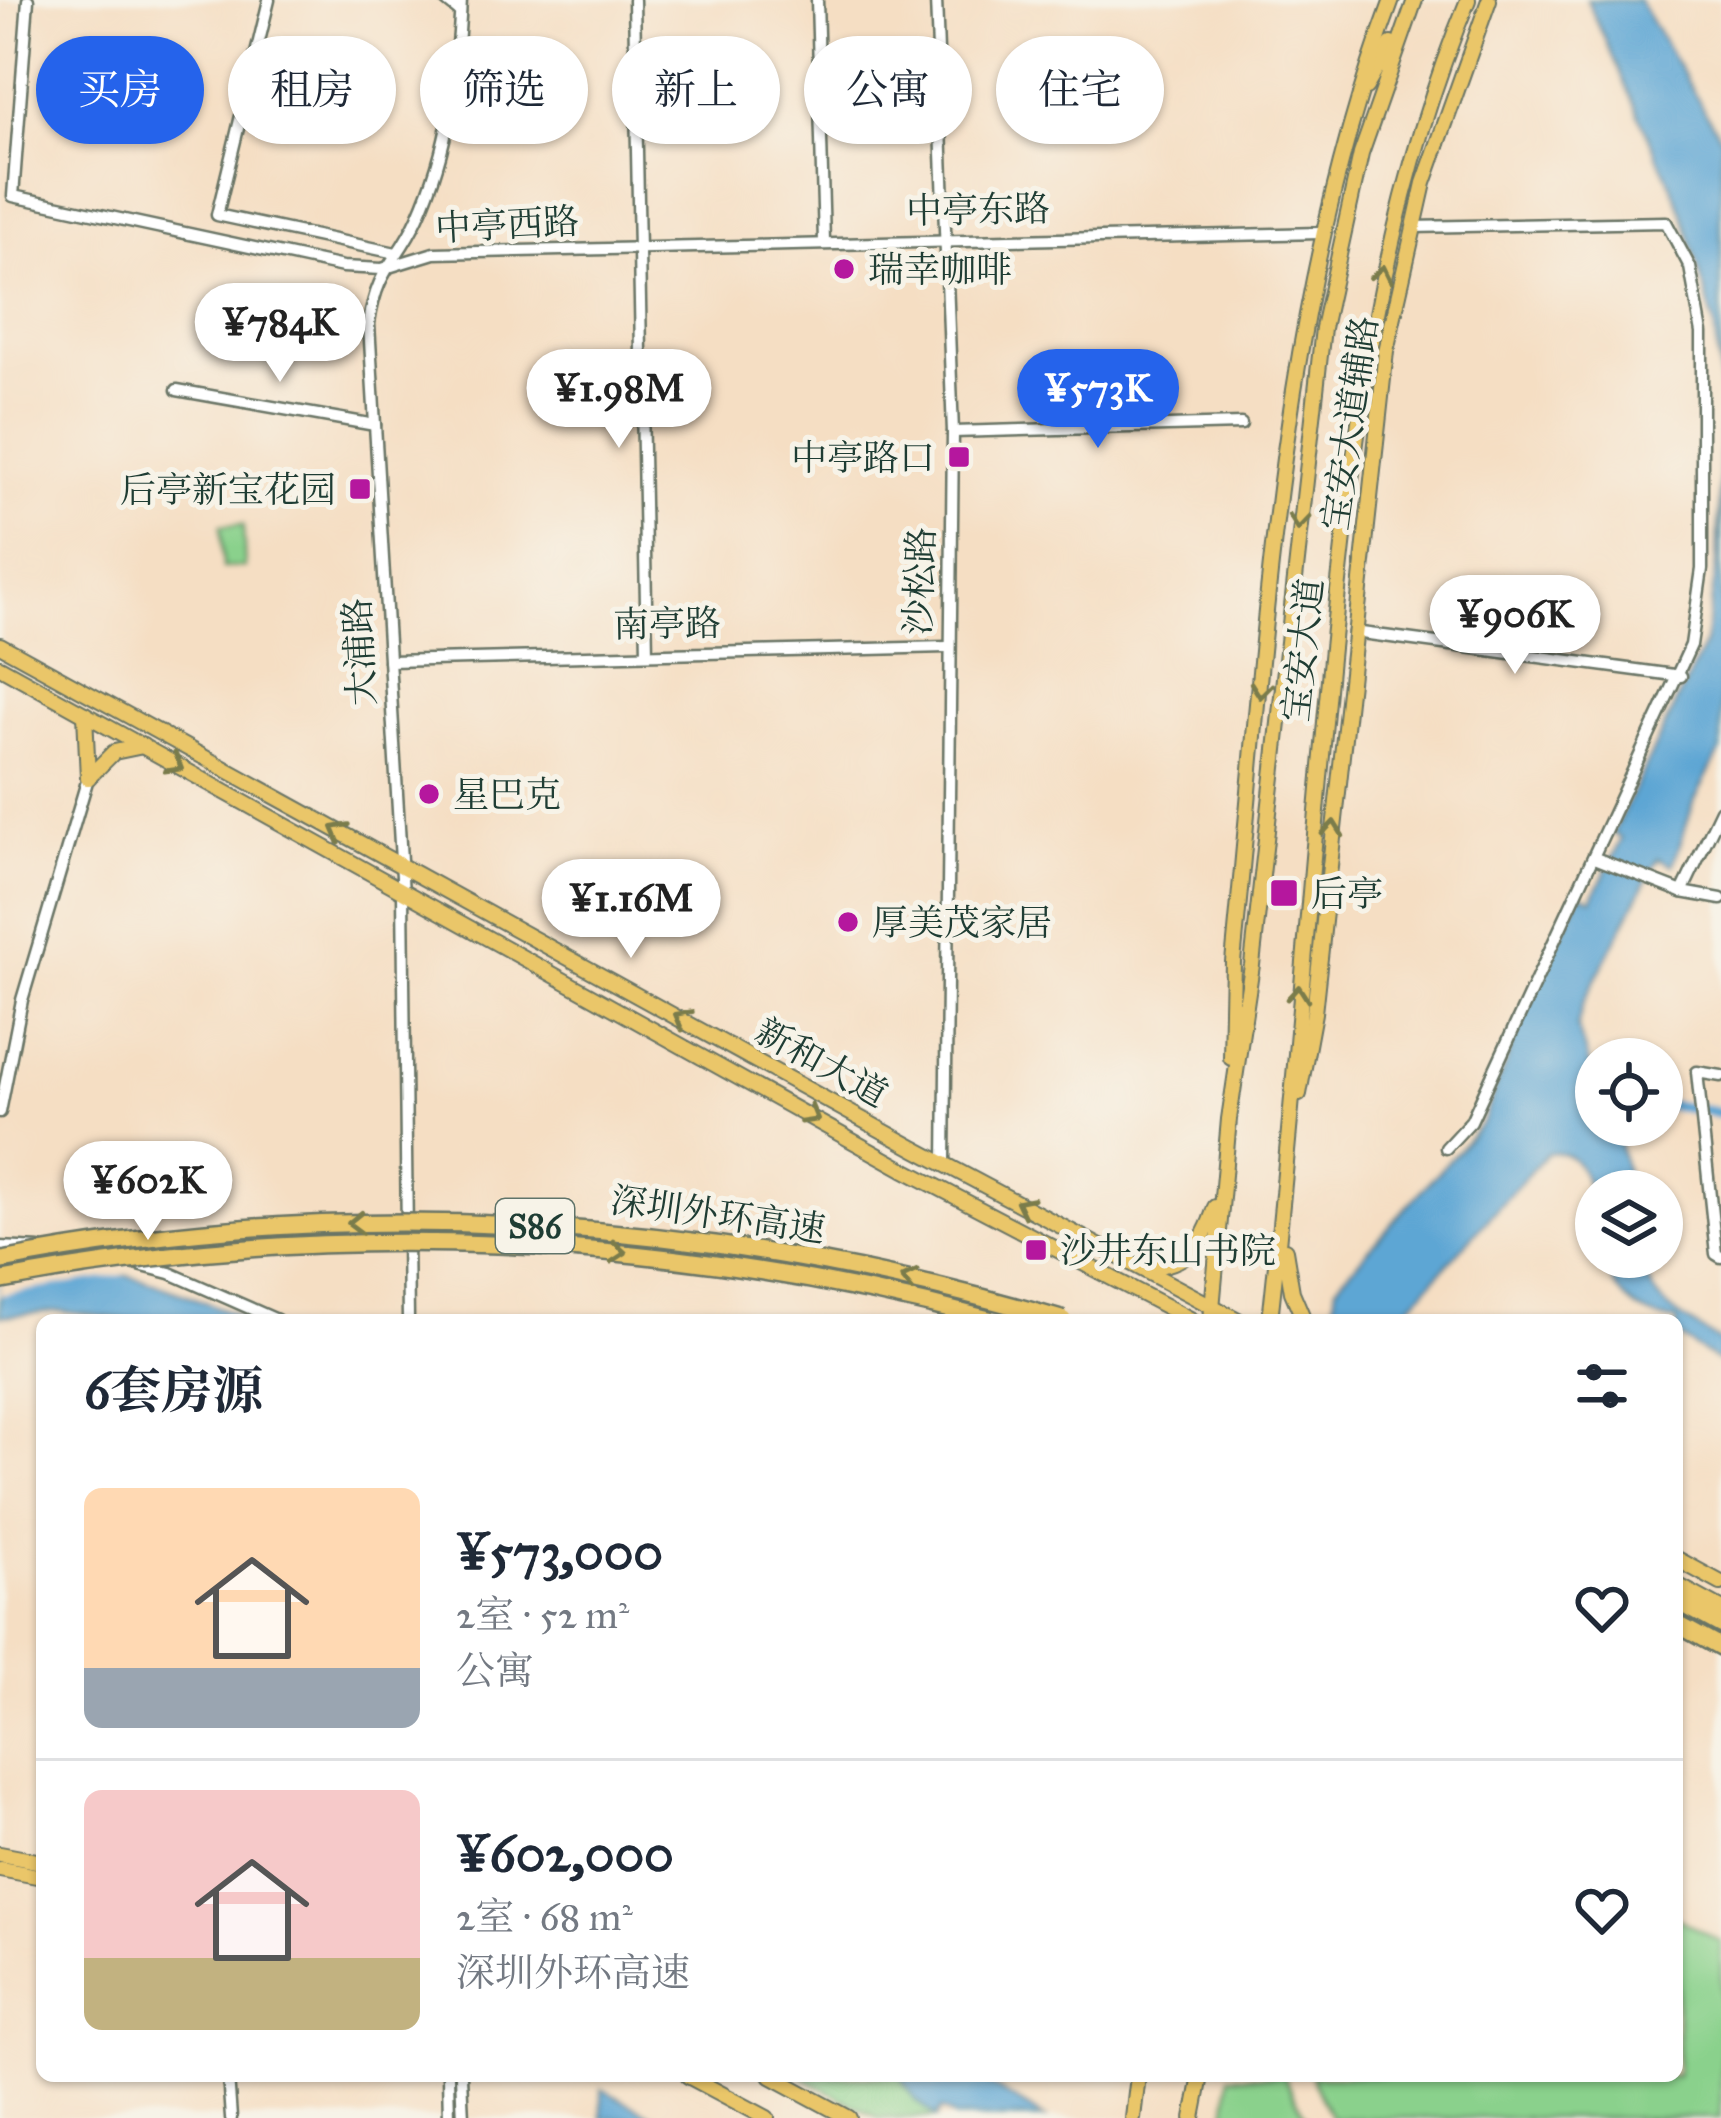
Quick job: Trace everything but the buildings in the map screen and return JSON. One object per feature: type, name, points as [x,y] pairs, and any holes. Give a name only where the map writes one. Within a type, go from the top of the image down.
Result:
[{"type":"highway","name":"深圳外环高速","points":[[0,1261],[238,1229],[368,1222],[516,1224],[664,1236],[792,1255],[901,1276],[1041,1314]]},
{"type":"highway","name":"深圳外环高速","points":[[0,1282],[240,1249],[405,1242],[515,1244],[734,1266],[962,1314]]},
{"type":"highway","points":[[1683,1604],[1721,1625]]},
{"type":"highway","points":[[1683,1627],[1721,1648]]},
{"type":"main road","name":"宝安大道辅路","points":[[1229,1119],[1233,962],[1301,325],[1352,111],[1392,0]]},
{"type":"main road","name":"宝安大道","points":[[1271,1314],[1288,1153],[1296,1006],[1353,440],[1367,348],[1405,178],[1468,0]]},
{"type":"main road","name":"宝安大道辅路","points":[[1288,1153],[1314,1013],[1372,442],[1390,329],[1444,116],[1489,0]]},
{"type":"main road","points":[[1352,111],[1414,4]]},
{"type":"main road","name":"宝安大道","points":[[1212,1313],[1229,1119],[1252,965],[1316,377],[1361,154],[1414,4]]},
{"type":"main road","points":[[1353,440],[1390,329]]},
{"type":"main road","points":[[1282,487],[1316,377]]},
{"type":"main road","name":"新和大道","points":[[0,645],[945,1165],[1140,1265],[1212,1313]]},
{"type":"main road","name":"新和大道","points":[[0,667],[903,1169],[1181,1314]]},
{"type":"main road","points":[[85,714],[88,778]]},
{"type":"main road","points":[[88,778],[114,752],[143,746]]},
{"type":"main road","points":[[1140,1265],[1171,1264],[1197,1247],[1208,1229],[1224,1173]]},
{"type":"main road","points":[[1283,1206],[1288,1276],[1302,1314]]},
{"type":"main road","points":[[1130,1286],[1157,1314]]},
{"type":"main road","points":[[1683,1562],[1721,1583]]},
{"type":"main road","points":[[1683,1588],[1721,1609]]},
{"type":"main road","points":[[0,1854],[36,1861]]},
{"type":"main road","points":[[0,1869],[36,1876]]},
{"type":"main road","points":[[699,2082],[767,2118]]},
{"type":"main road","points":[[782,2082],[849,2118]]},
{"type":"main road","points":[[1133,2118],[1136,2082]]},
{"type":"main road","points":[[1193,2118],[1197,2082]]},
{"type":"street","points":[[28,0],[13,196],[343,267],[382,269]]},
{"type":"street","points":[[269,0],[218,215],[396,253]]},
{"type":"street","points":[[445,0],[460,6]]},
{"type":"street","points":[[634,0],[647,653]]},
{"type":"street","points":[[817,0],[824,242]]},
{"type":"street","name":"沙松路","points":[[936,0],[953,432],[947,647],[945,1165]]},
{"type":"street","name":"大浦路","points":[[408,1314],[402,866],[369,324],[382,269],[419,215],[455,104],[460,6]]},
{"type":"street","points":[[1413,227],[1666,222],[1690,267],[1706,397],[1702,569],[1691,646],[1681,676],[1471,1121],[1446,1148]]},
{"type":"street","name":"中亭东路","points":[[636,249],[1320,233]]},
{"type":"street","name":"中亭西路","points":[[382,269],[434,253],[636,249]]},
{"type":"street","points":[[177,390],[375,425]]},
{"type":"street","points":[[953,432],[1241,424]]},
{"type":"street","points":[[1354,632],[1681,676]]},
{"type":"street","name":"南亭路","points":[[389,661],[947,647]]},
{"type":"street","points":[[0,1112],[22,1000],[88,778]]},
{"type":"street","points":[[1682,892],[1721,810]]},
{"type":"street","points":[[1595,858],[1682,892],[1721,899]]},
{"type":"street","points":[[1720,1256],[1697,1072],[1721,1076]]},
{"type":"street","points":[[1705,1135],[1721,1137]]},
{"type":"street","points":[[0,1247],[64,1251],[144,1266],[262,1314]]},
{"type":"street","points":[[228,2082],[231,2118]]},
{"type":"street","points":[[448,2082],[449,2118]]},
{"type":"street","points":[[461,2082],[463,2118]]},
{"type":"green space","points":[[243,525],[245,567],[223,568],[221,526]]},
{"type":"green space","points":[[1683,1921],[1721,1942],[1721,2118],[1331,2118],[1314,2082],[1683,2082]]},
{"type":"green space","points":[[811,2082],[904,2082],[936,2117],[879,2118]]},
{"type":"green space","points":[[1229,2082],[1287,2082],[1306,2118],[1226,2118]]},
{"type":"water","points":[[1587,0],[1639,0],[1721,138],[1721,394],[1714,324],[1682,211]]},
{"type":"water","points":[[1721,394],[1721,750],[1695,799],[1673,865],[1658,858],[1583,1003],[1577,1027],[1581,1038],[1575,1038],[1575,1146],[1620,1146],[1625,1170],[1581,1170],[1571,1158],[1547,1153],[1402,1314],[1335,1314],[1336,1286],[1482,1123],[1536,985],[1581,894],[1592,899],[1622,839],[1613,833],[1705,643],[1717,564]]},
{"type":"water","points":[[0,1253],[127,1275],[233,1314],[59,1311],[0,1316]]},
{"type":"water","points":[[1611,1278],[1648,1278],[1679,1314],[1639,1310]]},
{"type":"water","points":[[1683,1318],[1721,1342],[1721,1364],[1683,1339]]},
{"type":"water","points":[[904,2082],[985,2082],[1045,2118],[956,2118],[941,2109],[936,2117],[915,2100]]},
{"type":"water","points":[[602,2089],[657,2118],[602,2118]]},
{"type":"pier","points":[[0,1248],[64,1252],[148,1271],[0,1295]]},
{"type":"waterway","points":[[1683,1107],[1721,1113]]},
{"type":"place","name":"瑞幸咖啡","points":[[844,269]]},
{"type":"place","name":"中亭路口","points":[[959,457]]},
{"type":"place","name":"后亭新宝花园","points":[[360,489]]},
{"type":"place","name":"星巴克","points":[[429,794]]},
{"type":"place","name":"后亭","points":[[1284,893]]},
{"type":"place","name":"厚美茂家居","points":[[848,922]]},
{"type":"place","name":"沙井东山书院","points":[[1036,1250]]}]
